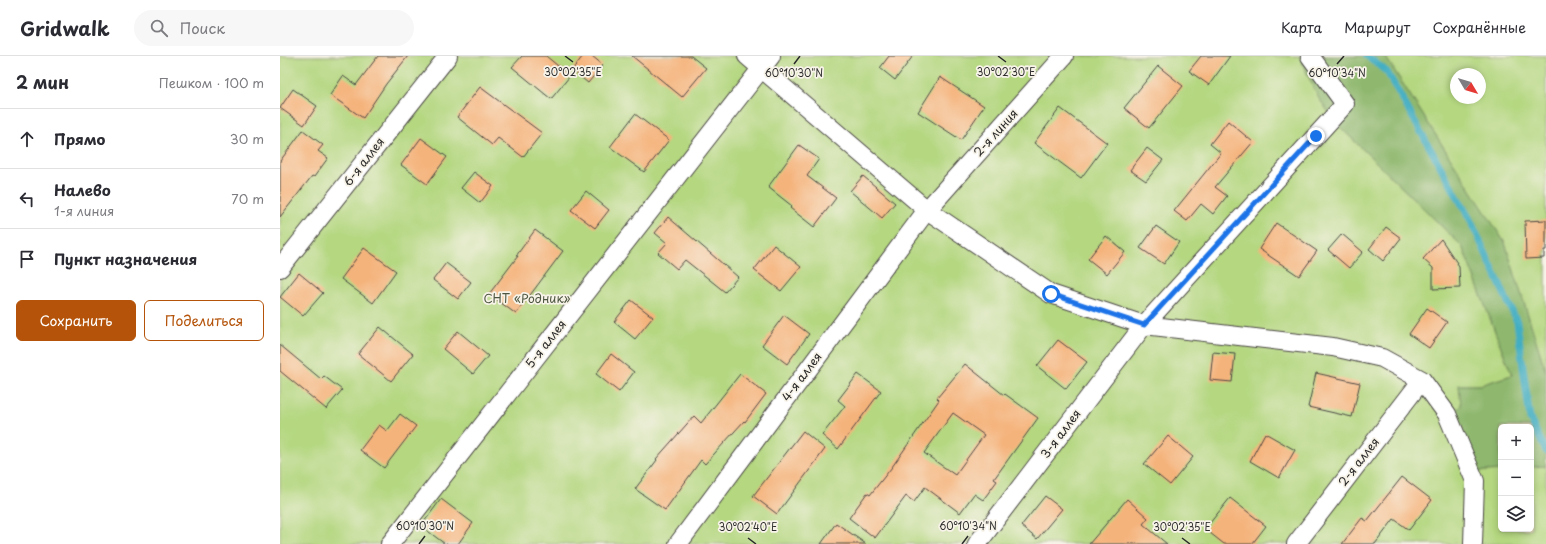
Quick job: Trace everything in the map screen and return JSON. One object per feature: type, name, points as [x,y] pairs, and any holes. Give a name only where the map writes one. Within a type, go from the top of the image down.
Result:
[{"type":"street","name":"6-я аллея","points":[[280,268],[448,56]]},
{"type":"street","points":[[747,56],[766,62],[927,210],[1051,294],[1144,325],[1334,348],[1382,358],[1422,380],[1446,414],[1475,481],[1473,544]]},
{"type":"street","name":"2-я линия","points":[[927,210],[1064,56]]},
{"type":"street","name":"3-я аллея","points":[[977,544],[1144,325],[1345,104],[1310,56]]},
{"type":"street","name":"5-я аллея","points":[[390,544],[766,62]]},
{"type":"street","name":"4-я аллея","points":[[678,544],[927,210]]},
{"type":"street","name":"2-я аллея","points":[[1296,544],[1422,380]]},
{"type":"green space","name":"СНТ «Родник»","points":[[280,56],[1299,56],[1318,97],[1338,125],[1462,246],[1512,375],[1480,385],[1459,385],[1471,472],[1498,470],[1498,532],[1534,532],[1534,467],[1546,466],[1546,544],[280,544]]},
{"type":"green space","points":[[1299,56],[1385,56],[1505,243],[1546,372],[1546,466],[1534,467],[1534,424],[1498,424],[1498,470],[1471,472],[1448,418],[1461,406],[1459,385],[1480,385],[1512,375],[1462,246],[1338,125],[1318,97]]},
{"type":"green space","points":[[1385,56],[1546,56],[1546,372],[1505,243]]},
{"type":"building","points":[[378,56],[408,56],[386,84],[363,118],[330,95],[343,76],[356,85]]},
{"type":"building","points":[[522,56],[546,56],[570,76],[551,99],[512,67]]},
{"type":"building","points":[[583,56],[592,56],[603,65],[588,83],[572,70]]},
{"type":"building","points":[[632,56],[691,56],[706,68],[682,97]]},
{"type":"building","points":[[889,56],[913,56],[895,80],[880,68]]},
{"type":"building","points":[[1201,56],[1230,56],[1209,85],[1189,71]]},
{"type":"building","points":[[1158,66],[1183,86],[1149,128],[1124,108]]},
{"type":"building","points":[[940,77],[984,106],[961,140],[918,112]]},
{"type":"building","points":[[480,87],[542,133],[523,157],[498,138],[492,145],[457,117]]},
{"type":"building","points":[[293,89],[317,106],[304,125],[280,108]]},
{"type":"building","points":[[1060,108],[1107,143],[1081,178],[1034,143]]},
{"type":"building","points":[[635,114],[669,140],[644,172],[610,147]]},
{"type":"building","points":[[1228,121],[1253,142],[1215,187],[1227,196],[1213,214],[1201,204],[1187,221],[1174,211],[1221,153],[1210,144]]},
{"type":"building","points":[[303,130],[323,145],[318,151],[328,158],[280,217],[280,161]]},
{"type":"building","points":[[421,138],[447,157],[427,184],[401,165]]},
{"type":"building","points":[[799,145],[819,159],[807,176],[836,198],[814,227],[790,208],[792,206],[768,187]]},
{"type":"building","points":[[1147,148],[1163,160],[1146,181],[1130,170]]},
{"type":"building","points":[[474,172],[493,186],[480,203],[461,188]]},
{"type":"building","points":[[863,176],[895,203],[882,218],[850,191]]},
{"type":"building","points":[[586,191],[609,210],[595,228],[571,210]]},
{"type":"building","points":[[668,217],[738,277],[725,292],[685,260],[677,269],[658,253],[667,243],[655,233]]},
{"type":"building","points":[[1546,220],[1546,250],[1544,250],[1544,258],[1526,259],[1525,221]]},
{"type":"building","points":[[1276,223],[1317,251],[1299,276],[1259,249]]},
{"type":"building","points":[[1156,226],[1179,242],[1164,264],[1140,248]]},
{"type":"building","points":[[1386,227],[1401,238],[1383,261],[1369,249]]},
{"type":"building","points":[[535,230],[563,251],[516,314],[489,294],[518,256],[516,256]]},
{"type":"building","points":[[1342,234],[1363,252],[1349,268],[1328,250]]},
{"type":"building","points":[[1106,236],[1125,252],[1107,274],[1088,259]]},
{"type":"building","points":[[1441,239],[1459,266],[1460,288],[1433,289],[1433,268],[1423,259]]},
{"type":"building","points":[[774,245],[801,267],[781,291],[754,270]]},
{"type":"building","points":[[364,248],[396,271],[373,303],[341,279]]},
{"type":"building","points":[[446,263],[471,282],[458,299],[433,280]]},
{"type":"building","points":[[299,273],[323,293],[303,316],[280,297]]},
{"type":"building","points":[[631,300],[653,317],[635,339],[614,322]]},
{"type":"building","points":[[1427,308],[1447,322],[1429,348],[1409,334]]},
{"type":"building","points":[[784,315],[809,334],[787,364],[762,345]]},
{"type":"building","points":[[380,327],[413,354],[391,381],[358,354]]},
{"type":"building","points":[[458,331],[488,356],[473,374],[443,349]]},
{"type":"building","points":[[1058,340],[1087,362],[1066,389],[1037,366]]},
{"type":"building","points":[[280,345],[321,379],[324,376],[342,390],[326,409],[280,371]]},
{"type":"building","points":[[1213,352],[1235,354],[1232,382],[1210,380]]},
{"type":"building","points":[[611,354],[634,372],[619,392],[596,374]]},
{"type":"building","points":[[965,364],[1004,395],[1005,394],[1038,418],[994,479],[997,481],[983,500],[974,494],[960,513],[925,487],[914,502],[906,496],[875,538],[849,518],[867,493],[870,495],[892,467],[939,400],[937,398]],"holes":[[[953,413],[984,435],[955,475],[924,453]]]},
{"type":"building","points":[[1316,373],[1360,383],[1352,417],[1308,407]]},
{"type":"building","points":[[740,374],[766,394],[745,422],[744,421],[705,464],[701,460],[665,510],[635,489],[657,460],[656,459],[694,416],[701,423]]},
{"type":"building","points":[[858,374],[881,391],[838,449],[822,435],[845,406],[838,400]]},
{"type":"building","points":[[400,414],[416,426],[384,468],[360,450],[379,425],[387,431]]},
{"type":"building","points":[[803,431],[825,449],[777,514],[753,496]]},
{"type":"building","points":[[1265,433],[1295,450],[1279,478],[1250,461]]},
{"type":"building","points":[[1168,436],[1193,457],[1170,485],[1144,464]]},
{"type":"building","points":[[1402,477],[1432,500],[1409,530],[1394,519],[1375,544],[1342,544],[1362,518],[1367,521]]},
{"type":"building","points":[[1045,496],[1062,509],[1037,539],[1021,526]]},
{"type":"building","points":[[1230,498],[1266,526],[1252,544],[1224,544],[1205,529]]},
{"type":"building","points":[[441,499],[473,523],[458,544],[445,544],[421,526]]},
{"type":"building","points":[[1127,499],[1148,518],[1143,524],[1167,544],[1089,544]]},
{"type":"building","points":[[836,523],[866,544],[821,544]]},
{"type":"waterway","points":[[1367,56],[1387,72],[1470,219],[1517,322],[1530,419],[1546,451]]},
{"type":"route","points":[[1051,294],[1144,325],[1316,136]]}]
